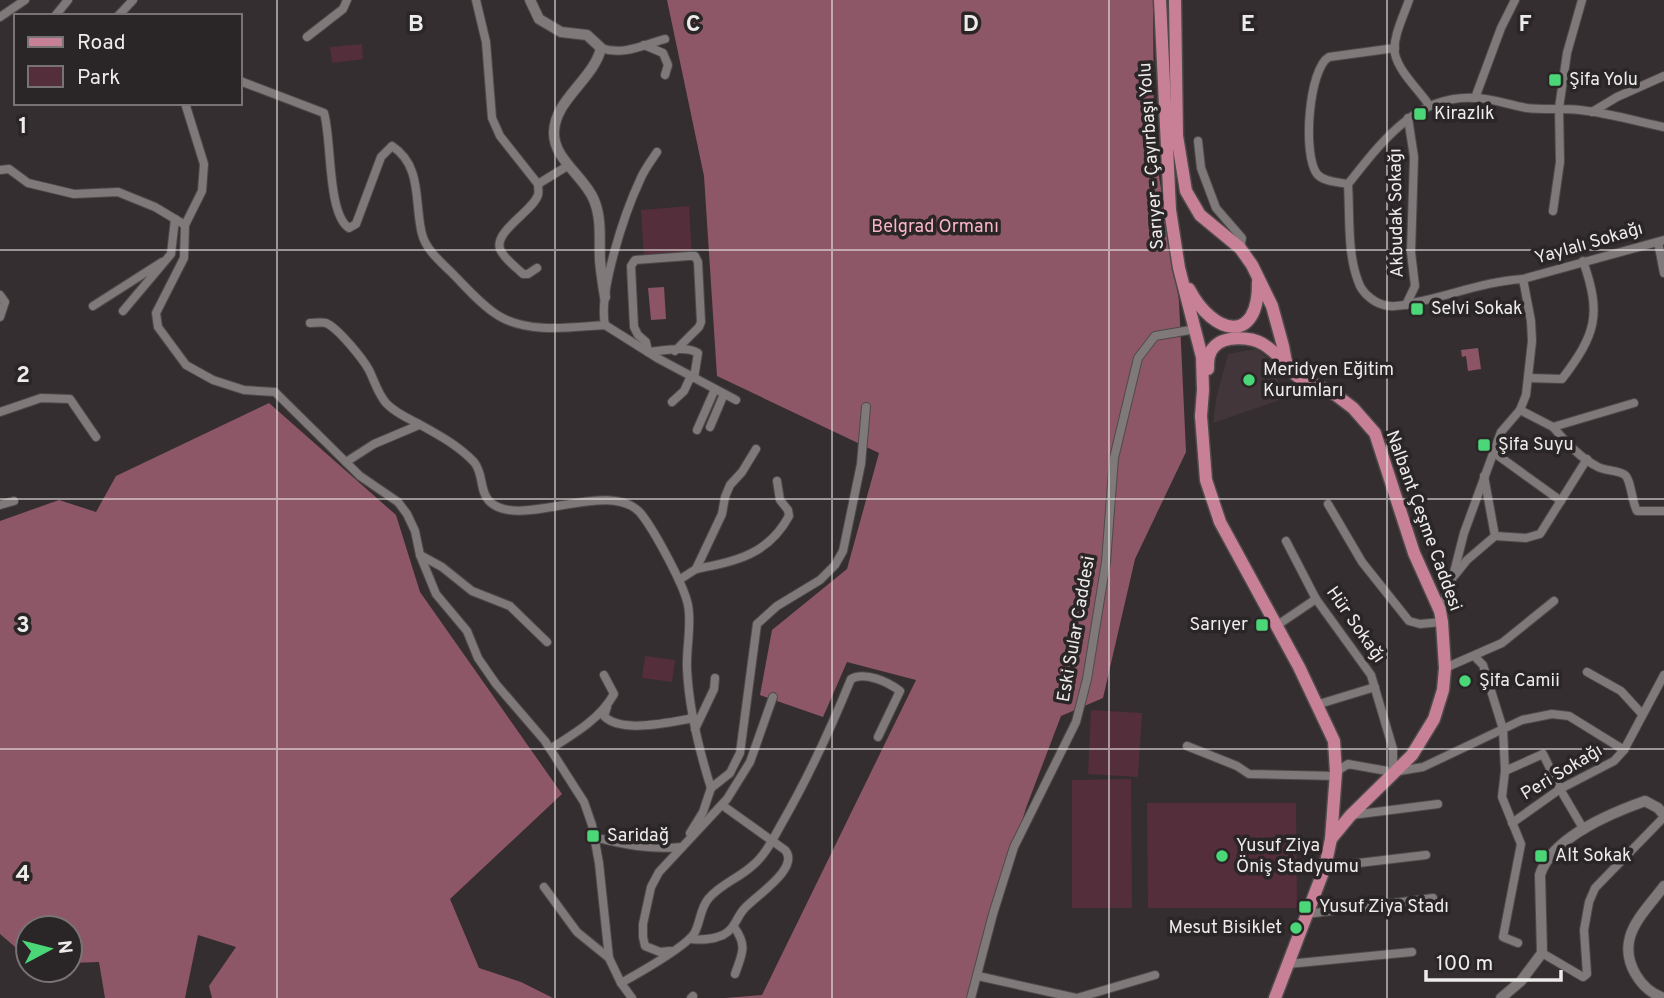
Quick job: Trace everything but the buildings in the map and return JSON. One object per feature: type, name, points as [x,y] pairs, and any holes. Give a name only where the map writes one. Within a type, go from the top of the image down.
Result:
[{"type":"main road","name":"Sarıyer - Çayırbaşı Yolu","points":[[1160,0],[1173,240],[1202,357],[1203,390]]},
{"type":"main road","points":[[1175,0],[1177,136],[1186,191],[1200,215],[1240,248],[1258,276],[1272,306],[1286,362]]},
{"type":"main road","points":[[1183,280],[1208,317],[1225,327],[1233,327],[1246,321],[1255,307],[1258,276]]},
{"type":"main road","name":"Nalbant Çeşme Caddesi","points":[[1203,390],[1211,349],[1221,341],[1253,340],[1286,362],[1297,376],[1353,408],[1375,433],[1415,553],[1441,617],[1445,668],[1443,690],[1434,719],[1412,755],[1350,816],[1331,839],[1325,867],[1275,998]]},
{"type":"main road","points":[[1203,390],[1200,416],[1206,480],[1212,503],[1334,741],[1336,774],[1331,839]]},
{"type":"main road","points":[[1334,799],[1335,807],[1342,814],[1350,816]]},
{"type":"street","points":[[0,17],[26,0]]},
{"type":"street","points":[[57,14],[68,0]]},
{"type":"street","points":[[120,14],[132,0]]},
{"type":"street","points":[[307,37],[344,9],[347,0]]},
{"type":"street","points":[[476,0],[486,42],[492,118],[500,136],[538,184],[539,194],[499,242],[500,249],[523,274],[537,268]]},
{"type":"street","points":[[530,0],[538,19],[561,32],[587,35],[601,48],[613,52],[665,39]]},
{"type":"street","points":[[1409,0],[1395,48],[1400,66],[1429,105]]},
{"type":"street","points":[[1475,98],[1501,28],[1515,0]]},
{"type":"street","points":[[1553,211],[1560,162],[1559,108],[1567,53],[1582,0]]},
{"type":"street","points":[[644,45],[663,53],[668,65],[664,75]]},
{"type":"street","points":[[601,48],[599,57],[570,96],[554,130],[555,145],[586,184],[595,202],[605,297],[605,325]]},
{"type":"street","points":[[1348,184],[1324,180],[1318,175],[1309,149],[1307,138],[1310,106],[1322,64],[1329,57],[1395,48]]},
{"type":"street","points":[[1592,112],[1617,97],[1664,76]]},
{"type":"street","points":[[242,82],[324,113],[333,189],[342,222],[346,227],[356,224],[381,157],[392,146],[398,150],[410,169],[418,189],[422,236],[433,254],[500,317],[530,326],[605,325],[736,400]]},
{"type":"street","points":[[1406,305],[1390,306],[1371,299],[1358,283],[1352,256],[1348,184],[1383,140],[1408,118],[1429,105],[1454,98],[1475,98],[1528,108],[1592,112],[1664,127]]},
{"type":"street","points":[[186,105],[205,164],[202,191],[185,225],[184,258],[156,313],[158,327],[186,365],[214,380],[244,390],[275,392],[360,476],[398,502],[407,514],[436,594],[467,631],[478,658],[550,749],[584,802],[594,837],[609,958],[632,998]]},
{"type":"street","name":"Akbudak Sokağı","points":[[1406,305],[1415,286],[1410,252],[1414,157],[1408,118]]},
{"type":"street","points":[[1198,141],[1201,167],[1216,208],[1242,238],[1240,248]]},
{"type":"street","points":[[605,297],[625,219],[640,179],[657,152]]},
{"type":"street","points":[[538,184],[569,164]]},
{"type":"street","points":[[0,170],[9,169],[28,183],[74,194],[118,192],[155,207],[185,225]]},
{"type":"street","points":[[122,310],[171,254],[175,219]]},
{"type":"street","points":[[1661,241],[1664,273]]},
{"type":"street","name":"Yaylalı Sokağı","points":[[1406,305],[1501,281],[1523,279],[1661,241]]},
{"type":"street","points":[[648,352],[646,342],[634,327],[631,266],[635,260],[640,259],[695,256],[698,261],[701,322],[675,351]]},
{"type":"street","points":[[93,306],[165,260]]},
{"type":"street","points":[[1528,377],[1562,379],[1582,353],[1591,333],[1595,311],[1583,261]]},
{"type":"street","points":[[1328,504],[1362,562],[1409,621],[1420,624],[1441,617],[1464,533],[1484,475],[1501,432],[1521,410],[1528,377],[1531,321],[1523,279]]},
{"type":"street","points":[[0,295],[5,302],[0,317]]},
{"type":"street","points":[[310,323],[326,323],[340,334],[368,367],[386,403],[470,458],[480,471],[490,501],[499,507],[537,509],[595,501],[633,506],[645,520],[679,580],[688,606],[687,667],[695,729],[711,788]]},
{"type":"street","name":"Eski Sular Caddesi","points":[[971,998],[1014,847],[1069,741],[1076,722],[1087,679],[1106,562],[1114,458],[1138,358],[1155,336],[1196,329]]},
{"type":"street","points":[[648,352],[693,350],[698,354],[692,377],[684,391],[672,402]]},
{"type":"street","points":[[697,430],[715,389]]},
{"type":"street","points":[[710,427],[724,394]]},
{"type":"street","points":[[0,412],[41,398],[70,399],[96,437]]},
{"type":"street","points":[[1553,427],[1634,403]]},
{"type":"street","points":[[682,846],[703,812],[711,788],[730,773],[740,753],[757,624],[777,606],[820,580],[835,565],[842,551],[861,464],[866,407]]},
{"type":"street","points":[[1521,410],[1553,427],[1572,449],[1599,467],[1625,475],[1637,511],[1664,511]]},
{"type":"street","points":[[346,462],[374,444],[419,425]]},
{"type":"street","points":[[696,569],[722,514],[724,497],[756,449]]},
{"type":"street","points":[[1493,452],[1561,501]]},
{"type":"street","points":[[1452,580],[1467,560],[1496,536],[1526,538],[1540,534],[1587,459]]},
{"type":"street","points":[[1484,475],[1496,536]]},
{"type":"street","points":[[679,580],[696,569],[745,557],[780,534],[789,516],[780,500],[777,481]]},
{"type":"street","points":[[0,505],[15,501]]},
{"type":"street","name":"Hür Sokağı","points":[[1286,541],[1316,600],[1371,675],[1393,749],[1393,772]]},
{"type":"street","points":[[420,555],[442,567],[472,591],[510,606],[547,642]]},
{"type":"street","points":[[1276,626],[1316,600]]},
{"type":"street","points":[[1445,668],[1502,643],[1554,601]]},
{"type":"street","points":[[1474,656],[1483,665],[1503,729],[1505,771],[1502,797],[1521,845],[1503,937],[1518,943]]},
{"type":"street","points":[[1587,672],[1620,691],[1642,714]]},
{"type":"street","points":[[604,675],[614,694],[604,716],[609,721],[643,726],[694,718]]},
{"type":"street","name":"Peri Sokağı","points":[[1512,823],[1560,789],[1614,761],[1624,750],[1664,675]]},
{"type":"street","points":[[621,983],[690,939],[709,897],[752,866],[772,840],[811,768],[851,678],[867,676],[900,691],[878,737]]},
{"type":"street","points":[[695,729],[715,689],[715,678]]},
{"type":"street","points":[[1316,705],[1375,687]]},
{"type":"street","points":[[671,951],[660,953],[645,946],[643,924],[651,887],[659,872],[722,805],[751,762],[773,697]]},
{"type":"street","points":[[550,749],[578,732],[607,708]]},
{"type":"street","points":[[1187,746],[1237,766],[1249,774],[1336,774],[1348,764],[1393,772],[1423,767],[1503,729],[1536,716],[1552,714],[1569,716],[1624,750]]},
{"type":"street","points":[[1505,771],[1544,754],[1560,789],[1584,830]]},
{"type":"street","points":[[1412,755],[1423,767]]},
{"type":"street","points":[[1501,998],[1521,981],[1542,953],[1540,874],[1543,864],[1562,844],[1618,811],[1644,802],[1658,808],[1664,816],[1595,888],[1589,902],[1584,930],[1587,974],[1583,977],[1542,953]]},
{"type":"street","points":[[1350,816],[1438,804]]},
{"type":"street","points":[[690,939],[705,941],[734,927],[743,909],[780,875],[789,859],[789,854],[772,840],[722,805]]},
{"type":"street","points":[[594,837],[625,845],[658,849],[682,846]]},
{"type":"street","points":[[1325,867],[1426,855]]},
{"type":"street","points":[[1664,886],[1630,937],[1629,961],[1640,983],[1664,998]]},
{"type":"street","points":[[544,887],[577,932],[609,958]]},
{"type":"street","points":[[1307,914],[1433,898]]},
{"type":"street","points":[[734,927],[741,936],[744,950],[735,974]]},
{"type":"street","points":[[1288,964],[1412,952]]},
{"type":"street","points":[[978,976],[1076,998],[1155,975]]},
{"type":"shaded area","points":[[664,287],[666,319],[651,320],[648,288]]},
{"type":"shaded area","points":[[1478,348],[1481,369],[1468,371],[1466,356],[1462,357],[1461,350]]},
{"type":"shaded area","name":"Meridyen Eğitim Kurumları","points":[[1256,349],[1272,362],[1283,399],[1213,423],[1216,399],[1228,354]]},
{"type":"green space","name":"Belgrad Ormanı","points":[[667,0],[1153,0],[1154,145],[1179,301],[1186,452],[1135,559],[1103,698],[1061,716],[1026,808],[969,998],[725,998],[762,995],[916,680],[847,662],[823,717],[760,695],[772,630],[847,569],[879,453],[717,376],[704,176]]},
{"type":"green space","points":[[362,44],[363,59],[332,63],[330,47]]},
{"type":"green space","points":[[689,206],[692,254],[644,257],[641,210]]},
{"type":"green space","points":[[269,403],[396,515],[420,592],[562,794],[450,899],[479,968],[521,982],[553,998],[212,998],[209,986],[236,947],[198,935],[185,998],[105,998],[99,962],[84,963],[84,914],[14,914],[14,946],[0,934],[0,521],[59,500],[96,512],[116,476]]},
{"type":"green space","points":[[645,656],[675,660],[672,682],[642,678]]},
{"type":"green space","points":[[1091,710],[1142,713],[1138,777],[1088,774]]},
{"type":"green space","points":[[1131,779],[1132,908],[1072,908],[1072,780]]},
{"type":"green space","name":"Yusuf Ziya Öniş Stadyumu","points":[[1147,803],[1296,803],[1297,908],[1148,908]]},
{"type":"place","name":"Şifa Yolu","points":[[1555,80]]},
{"type":"place","name":"Kirazlık","points":[[1420,114]]},
{"type":"place","name":"Selvi Sokak","points":[[1417,309]]},
{"type":"place","name":"Meridyen Eğitim Kurumları","points":[[1249,380]]},
{"type":"place","name":"Şifa Suyu","points":[[1484,445]]},
{"type":"place","name":"Sarıyer","points":[[1262,625]]},
{"type":"place","name":"Şifa Camii","points":[[1465,681]]},
{"type":"place","name":"Saridağ","points":[[593,836]]},
{"type":"place","name":"Yusuf Ziya Öniş Stadyumu","points":[[1222,856]]},
{"type":"place","name":"Alt Sokak","points":[[1541,856]]},
{"type":"place","name":"Yusuf Ziya Stadı","points":[[1305,907]]},
{"type":"place","name":"Mesut Bisiklet","points":[[1296,928]]}]
